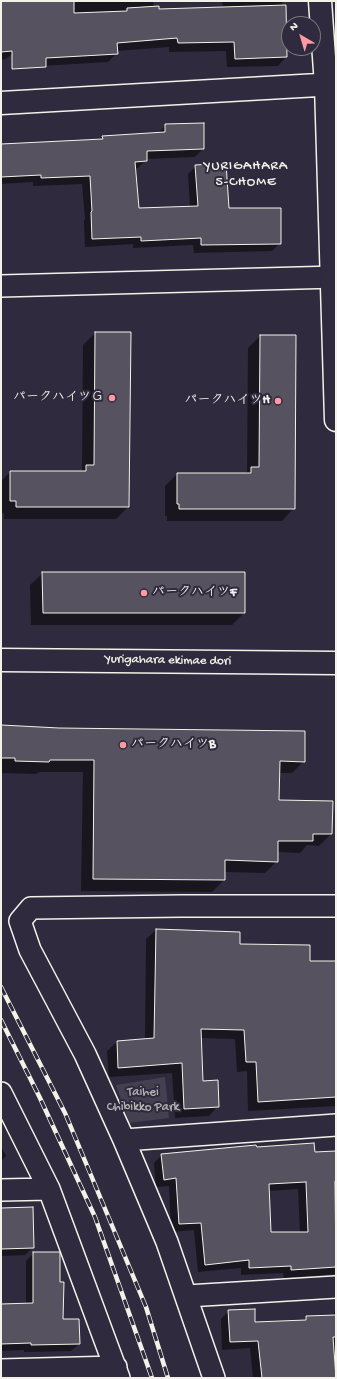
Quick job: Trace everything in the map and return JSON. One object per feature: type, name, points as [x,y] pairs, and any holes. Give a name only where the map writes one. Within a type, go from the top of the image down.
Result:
[{"type":"street","points":[[320,1],[331,84],[336,420]]},
{"type":"street","points":[[1,103],[331,84]]},
{"type":"street","points":[[1,286],[333,277]]},
{"type":"street","name":"Yurigahara ekimae dori","points":[[1,660],[336,663]]},
{"type":"street","points":[[214,1378],[187,1296],[167,1242],[124,1140],[85,1054],[30,950],[20,921],[31,908],[336,906]]},
{"type":"street","points":[[1,1093],[49,1189],[117,1372],[1,1370]]},
{"type":"street","points":[[124,1140],[336,1125]]},
{"type":"street","points":[[1,1190],[49,1189]]},
{"type":"street","points":[[187,1296],[336,1287]]},
{"type":"green space","name":"Taihei Chibikko Park","points":[[165,1077],[169,1118],[129,1123],[116,1085]]},
{"type":"building","points":[[1,1],[74,1],[74,13],[127,11],[127,8],[159,6],[159,9],[286,5],[286,16],[281,16],[281,56],[287,57],[235,59],[234,42],[178,43],[177,38],[117,43],[118,54],[46,58],[46,67],[12,69],[12,51],[1,52]]},
{"type":"building","points":[[204,123],[204,149],[147,151],[147,161],[135,162],[139,208],[198,206],[195,165],[226,163],[229,208],[281,208],[281,244],[201,245],[201,238],[141,241],[141,237],[92,239],[90,176],[41,178],[41,175],[1,177],[1,144],[103,139],[102,136],[165,132],[165,124]]},
{"type":"building","name":"パークハイツＧ","points":[[95,332],[131,332],[129,507],[16,507],[16,501],[10,501],[10,471],[86,471],[86,465],[94,465]]},
{"type":"building","name":"パークハイツH","points":[[260,335],[296,335],[295,509],[179,509],[179,504],[177,504],[177,473],[251,473],[251,467],[259,467]]},
{"type":"building","name":"パークハイツF","points":[[42,572],[245,572],[245,613],[43,613]]},
{"type":"building","points":[[1,725],[59,728],[305,731],[305,762],[280,761],[279,800],[333,801],[332,834],[313,834],[313,841],[278,841],[278,862],[225,860],[225,880],[93,879],[94,760],[50,760],[49,762],[15,761],[15,758],[1,758]]},
{"type":"building","points":[[156,929],[240,932],[240,944],[310,945],[310,961],[336,961],[336,1097],[258,1102],[256,1062],[246,1062],[244,1030],[201,1029],[203,1081],[218,1080],[219,1107],[184,1109],[182,1063],[118,1068],[117,1041],[154,1038]]},
{"type":"building","points":[[314,1143],[315,1152],[336,1151],[336,1267],[291,1270],[291,1266],[249,1268],[249,1260],[205,1265],[201,1223],[179,1224],[176,1178],[164,1180],[161,1154],[256,1145],[257,1147]],"holes":[[[306,1182],[308,1232],[271,1232],[269,1184]]]},
{"type":"building","points":[[33,1207],[34,1248],[1,1249],[1,1208]]},
{"type":"building","points":[[33,1252],[60,1252],[60,1282],[64,1282],[63,1319],[79,1319],[80,1344],[1,1344],[1,1304],[33,1303]]},
{"type":"building","points":[[255,1309],[255,1322],[306,1320],[306,1316],[336,1315],[336,1337],[333,1337],[336,1378],[262,1378],[258,1341],[230,1342],[228,1310]]},
{"type":"railway","points":[[1,987],[65,1113],[146,1307],[168,1378]]},
{"type":"railway","points":[[1,1020],[40,1098],[95,1217],[152,1378]]},
{"type":"place","name":"パークハイツＧ","points":[[112,398]]},
{"type":"place","name":"パークハイツH","points":[[278,401]]},
{"type":"place","name":"パークハイツF","points":[[144,593]]},
{"type":"place","name":"パークハイツB","points":[[123,745]]},
{"type":"district","name":"YURIGAHARA 5-CHOME","points":[[246,176]]}]
